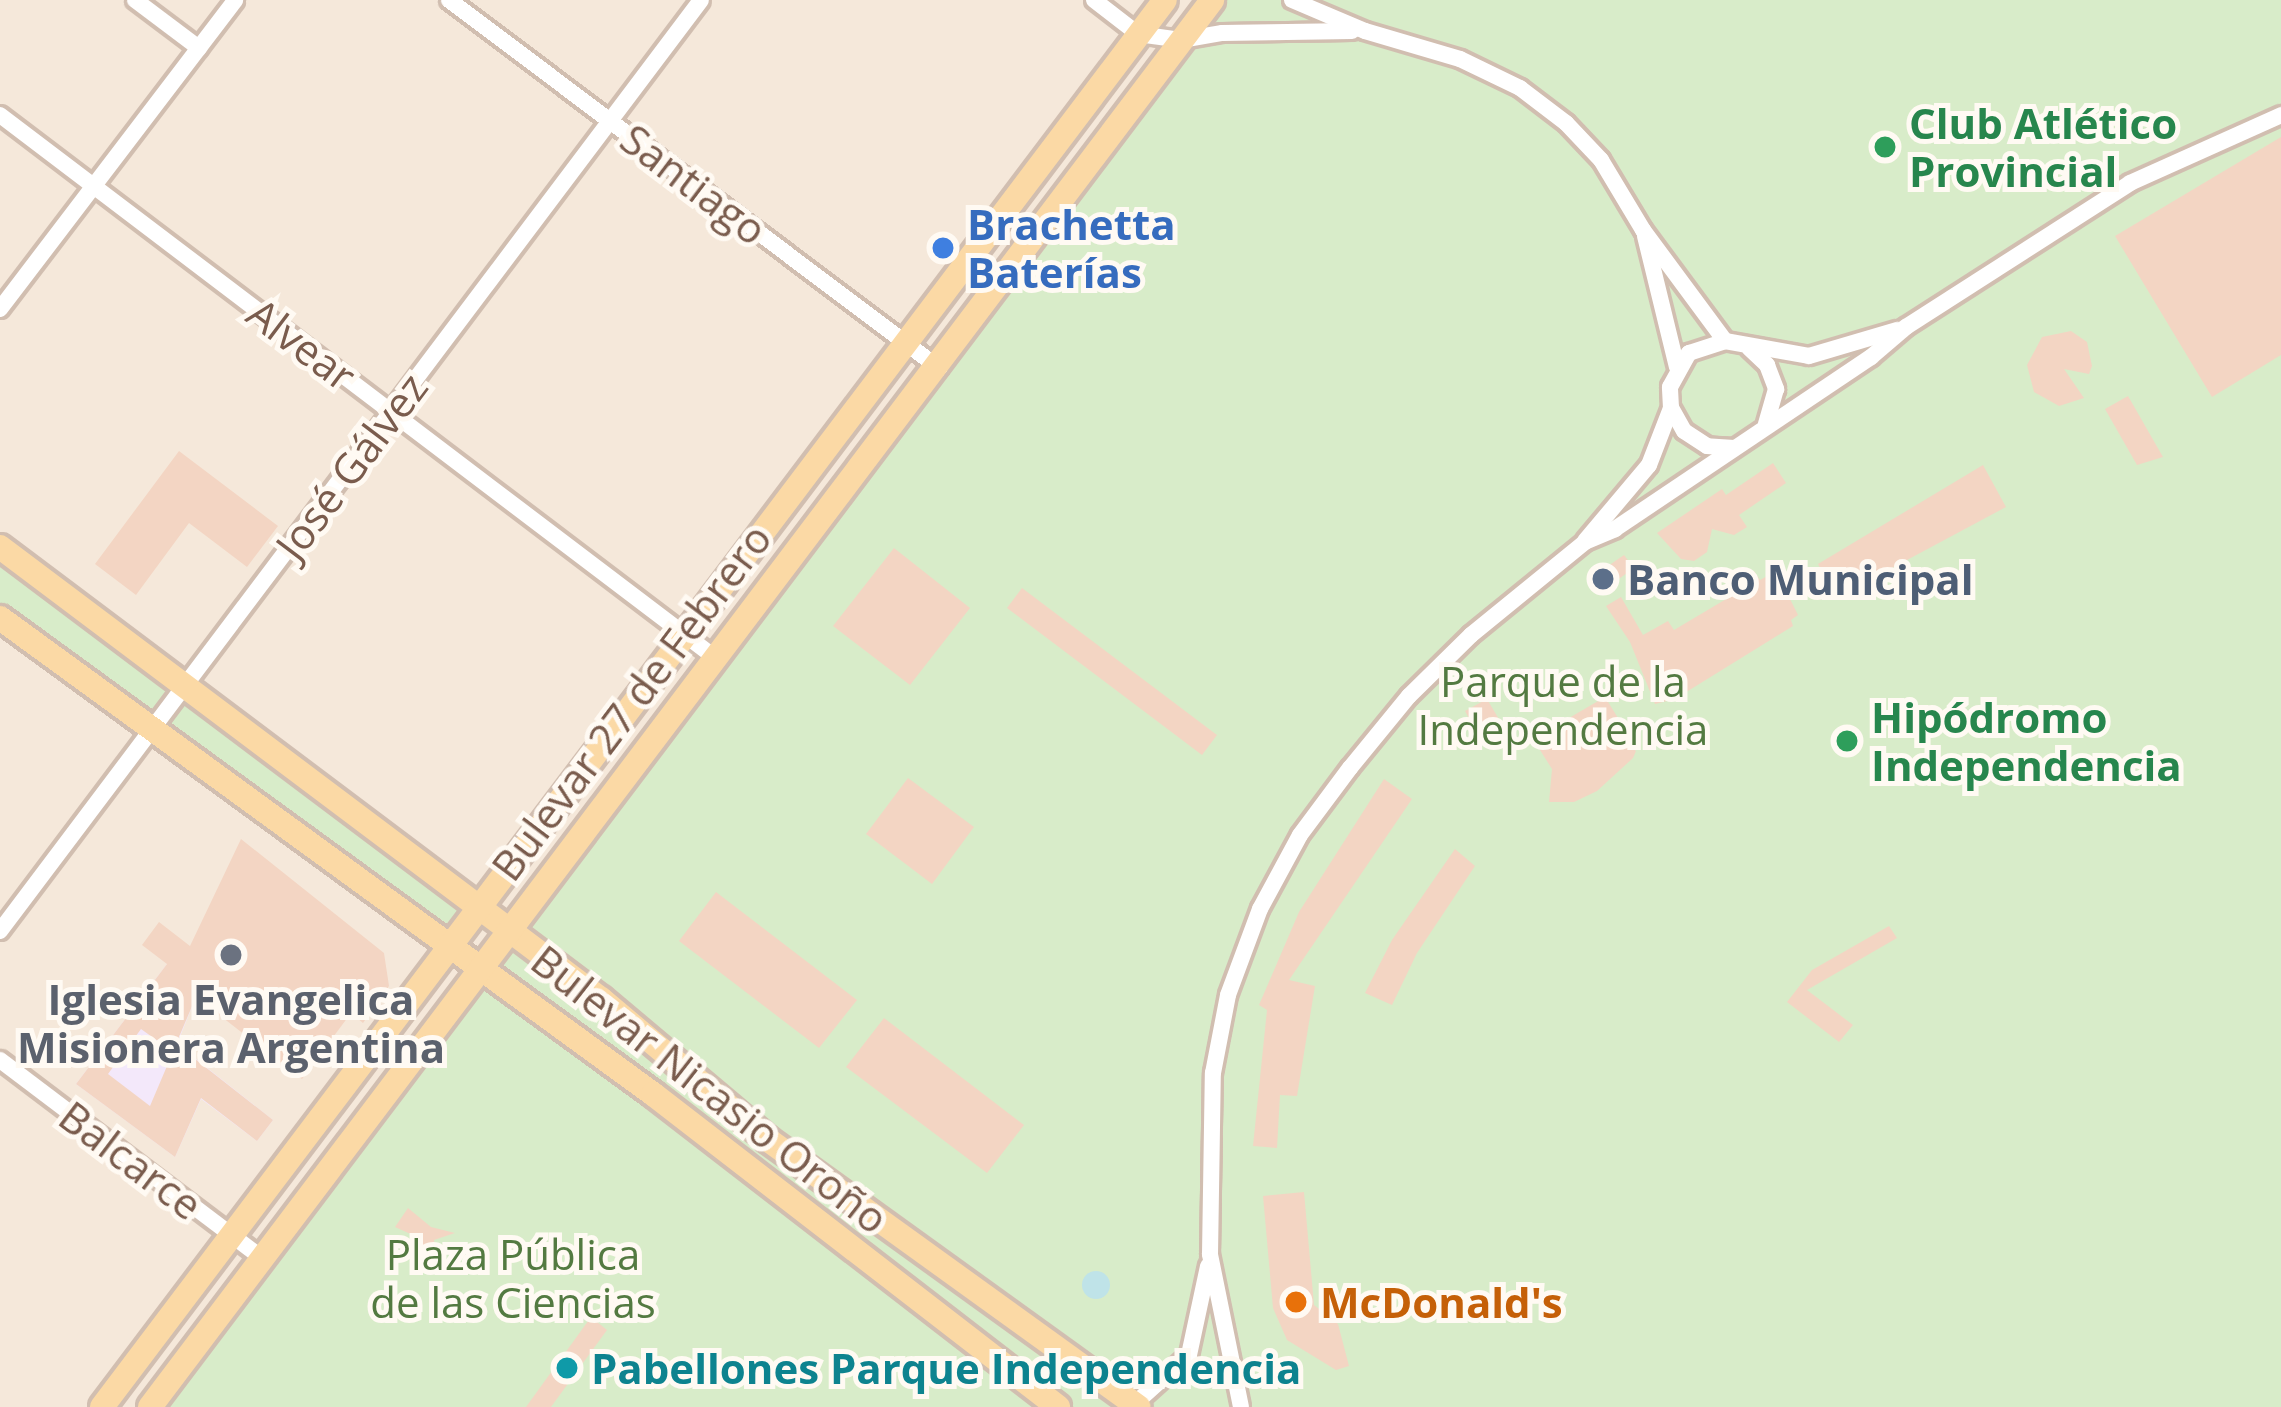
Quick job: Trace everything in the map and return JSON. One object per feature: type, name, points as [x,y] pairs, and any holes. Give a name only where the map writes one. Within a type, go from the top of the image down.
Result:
[{"type":"main road","name":"Bulevar 27 de Febrero","points":[[102,1407],[474,908],[1165,0]]},
{"type":"main road","name":"Bulevar 27 de Febrero","points":[[150,1407],[1212,0]]},
{"type":"main road","name":"Bulevar Nicasio Oroño","points":[[0,547],[474,908],[601,999],[766,1138],[1135,1406]]},
{"type":"main road","name":"Bulevar Nicasio Oroño","points":[[0,618],[653,1094],[1058,1407]]},
{"type":"street","points":[[135,0],[199,47]]},
{"type":"street","points":[[0,309],[235,0]]},
{"type":"street","name":"Santiago","points":[[449,0],[938,368]]},
{"type":"street","name":"José Gálvez","points":[[0,932],[701,0]]},
{"type":"street","points":[[1094,0],[1138,34],[1181,40],[1289,29],[1365,31]]},
{"type":"street","points":[[1292,0],[1365,31],[1460,59],[1520,88],[1601,160],[1643,230],[1725,341]]},
{"type":"street","name":"Alvear","points":[[0,115],[718,660]]},
{"type":"street","points":[[1135,1406],[1189,1355],[1210,1254],[1213,1073],[1228,995],[1260,909],[1300,836],[1409,696],[1519,591],[1906,327],[2130,183],[2281,116]]},
{"type":"street","points":[[1585,542],[1649,465],[1671,407],[1677,367],[1643,230]]},
{"type":"street","points":[[1677,367],[1689,353],[1725,341],[1809,356],[1906,327]]},
{"type":"street","points":[[1748,348],[1767,365],[1776,389],[1764,428]]},
{"type":"street","points":[[1671,407],[1684,431],[1707,446],[1735,448]]},
{"type":"street","name":"Balcarce","points":[[0,1060],[262,1259]]},
{"type":"street","points":[[1210,1254],[1241,1407]]},
{"type":"shaded area","points":[[0,0],[1212,0],[150,1407],[0,1407]]},
{"type":"shaded area","points":[[167,964],[196,997],[177,1044],[273,1120],[257,1141],[201,1099],[175,1157],[76,1084]]},
{"type":"green space","name":"Parque de la Independencia","points":[[1212,0],[2281,0],[2281,1407],[150,1407]]},
{"type":"green space","points":[[0,547],[474,908],[447,944],[0,618]]},
{"type":"water","points":[[1096,1271],[1106,1275],[1110,1285],[1106,1295],[1096,1299],[1086,1295],[1082,1285],[1086,1275]]},
{"type":"building","points":[[2281,137],[2281,355],[2212,397],[2115,236]]},
{"type":"building","points":[[2071,331],[2087,342],[2092,366],[2089,374],[2064,369],[2084,398],[2059,406],[2034,392],[2027,365],[2042,337]]},
{"type":"building","points":[[2128,396],[2163,457],[2137,465],[2105,409]]},
{"type":"building","points":[[179,451],[278,526],[247,567],[189,523],[136,595],[95,564]]},
{"type":"building","points":[[1773,463],[1786,483],[1739,515],[1747,527],[1734,535],[1712,529],[1707,552],[1694,561],[1681,559],[1657,533],[1722,489],[1726,495]]},
{"type":"building","points":[[1983,465],[2006,507],[1836,598],[1818,564]]},
{"type":"building","points":[[894,548],[970,608],[910,685],[833,626]]},
{"type":"building","points":[[1624,555],[1634,568],[1602,591],[1592,577]]},
{"type":"building","points":[[1754,571],[1760,580],[1776,571],[1798,615],[1791,620],[1793,626],[1675,699],[1655,704],[1630,642],[1606,606],[1621,597],[1643,635],[1668,621],[1674,630],[1738,592],[1734,583]]},
{"type":"building","points":[[1022,588],[1217,735],[1202,755],[1007,608]]},
{"type":"building","points":[[1605,697],[1618,718],[1619,738],[1636,751],[1633,758],[1597,791],[1574,802],[1549,802],[1552,769],[1533,739]]},
{"type":"building","points":[[1487,699],[1503,726],[1480,739],[1465,711]]},
{"type":"building","points":[[908,778],[974,827],[932,884],[866,834]]},
{"type":"building","points":[[1384,779],[1412,799],[1289,980],[1315,986],[1297,1096],[1280,1095],[1277,1148],[1253,1146],[1267,1010],[1259,1005],[1299,912]]},
{"type":"building","points":[[241,839],[384,953],[389,986],[363,1023],[351,1013],[302,1079],[196,997],[176,1044],[273,1120],[257,1141],[201,1098],[175,1157],[76,1084],[167,964],[142,945],[159,922],[190,946]],"holes":[[[141,1029],[173,1052],[150,1106],[108,1074]]]},
{"type":"building","points":[[1455,849],[1475,866],[1417,953],[1392,1005],[1365,993],[1392,940]]},
{"type":"building","points":[[716,892],[857,1000],[819,1048],[679,941]]},
{"type":"building","points":[[1889,926],[1897,938],[1807,990],[1853,1025],[1839,1042],[1787,1002],[1812,970]]},
{"type":"building","points":[[884,1018],[1024,1125],[987,1173],[846,1067]]},
{"type":"building","points":[[1304,1192],[1314,1305],[1338,1324],[1349,1366],[1336,1370],[1287,1340],[1273,1308],[1263,1196]]},
{"type":"building","points":[[408,1208],[431,1227],[455,1233],[434,1240],[439,1269],[415,1236],[395,1227]]},
{"type":"building","name":"Pabellones Parque Independencia","points":[[591,1317],[607,1330],[551,1407],[526,1407]]},
{"type":"place","name":"Club Atlético Provincial","points":[[1885,147]]},
{"type":"place","name":"Brachetta Baterías","points":[[943,248]]},
{"type":"place","name":"Banco Municipal","points":[[1603,579]]},
{"type":"place","name":"Hipódromo Independencia","points":[[1847,741]]},
{"type":"place","name":"Iglesia Evangelica Misionera Argentina","points":[[231,955]]},
{"type":"place","name":"McDonald's","points":[[1296,1302]]},
{"type":"place","name":"Pabellones Parque Independencia","points":[[567,1368]]},
{"type":"park label","name":"Plaza Pública de las Ciencias","points":[[513,1278]]}]
